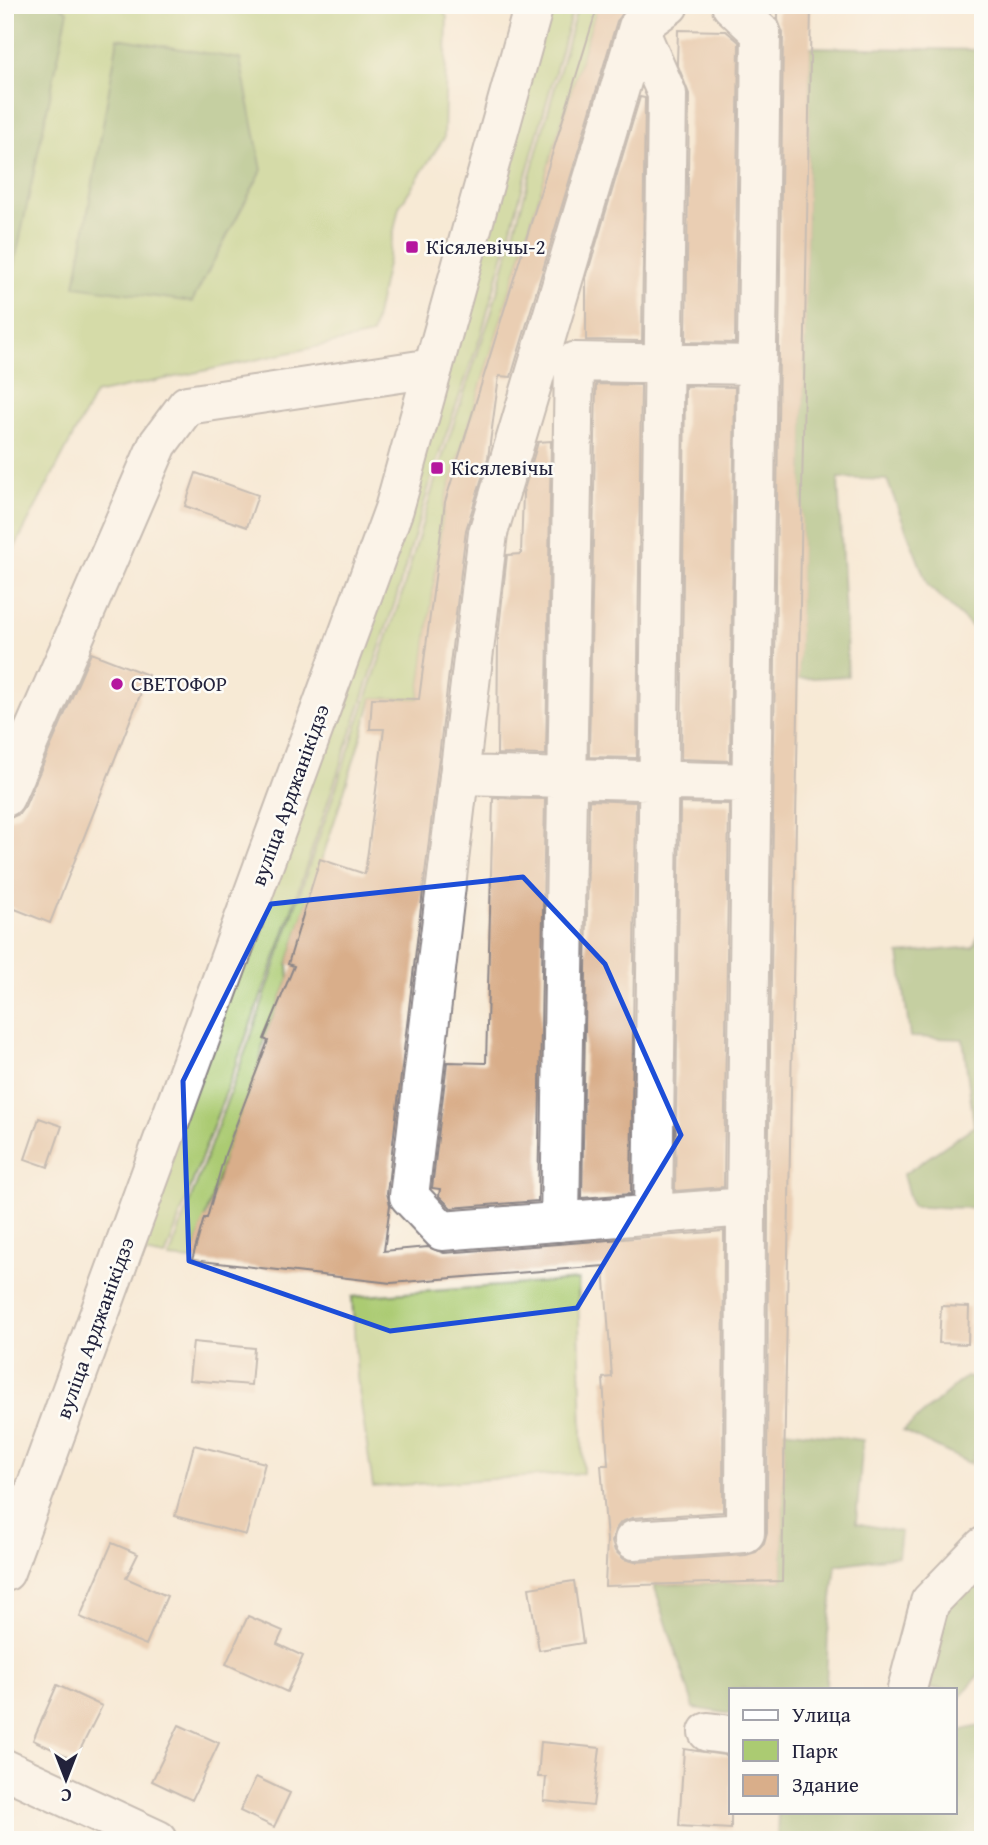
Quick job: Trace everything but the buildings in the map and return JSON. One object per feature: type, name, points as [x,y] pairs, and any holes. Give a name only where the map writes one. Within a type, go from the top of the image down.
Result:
[{"type":"main road","name":"вуліца Арджанікідзэ","points":[[5,1572],[394,509],[534,5]]},
{"type":"main road","points":[[669,5],[638,27],[558,358],[488,533],[409,1196],[442,1231],[746,1207]]},
{"type":"main road","points":[[634,1540],[745,1533],[746,1207],[761,33],[730,5]]},
{"type":"main road","points":[[638,27],[667,94],[653,1215]]},
{"type":"main road","points":[[558,358],[757,365]]},
{"type":"main road","points":[[558,358],[567,780],[560,1222]]},
{"type":"main road","points":[[5,797],[158,444],[187,405],[433,368]]},
{"type":"main road","points":[[459,775],[751,783]]},
{"type":"main road","points":[[907,1688],[930,1602],[983,1546]]},
{"type":"main road","points":[[5,1769],[158,1840]]},
{"type":"highlighted area","points":[[523,877],[605,964],[681,1135],[577,1308],[390,1331],[189,1261],[183,1081],[271,904]]},
{"type":"green space","points":[[5,5],[439,5],[447,17],[444,138],[399,207],[372,335],[95,394],[5,566]]},
{"type":"green space","points":[[5,5],[58,5],[68,11],[5,309]]},
{"type":"green space","points":[[534,5],[574,5],[481,335],[435,466],[395,602],[280,945],[165,1257],[123,1249],[394,509]]},
{"type":"green space","points":[[578,5],[598,5],[445,502],[419,699],[372,698],[288,964],[289,979],[264,1039],[259,1067],[227,1149],[192,1260],[169,1258],[252,1033],[400,600],[439,467],[491,314]]},
{"type":"green space","points":[[118,38],[240,59],[262,170],[192,302],[75,286]]},
{"type":"green space","points":[[810,47],[983,50],[983,637],[928,586],[887,480],[838,478],[848,676],[798,679]]},
{"type":"green space","points":[[983,926],[983,1208],[912,1207],[903,1175],[974,1126],[963,1039],[910,1037],[899,954],[973,947]]},
{"type":"green space","points":[[578,1280],[583,1473],[373,1487],[357,1377],[352,1297]]},
{"type":"green space","points":[[966,1376],[983,1384],[983,1427],[971,1464],[903,1431]]},
{"type":"green space","points":[[784,1430],[863,1440],[856,1523],[901,1532],[898,1556],[836,1565],[828,1634],[826,1688],[729,1688],[729,1714],[694,1708],[654,1585],[782,1581]]},
{"type":"green space","points":[[983,1570],[983,1670],[956,1702],[956,1688],[927,1688],[948,1599]]},
{"type":"green space","points":[[983,1725],[983,1840],[777,1840],[778,1814],[956,1814],[956,1732]]},
{"type":"place","name":"Кісялевічы-2","points":[[412,247]]},
{"type":"place","name":"Кісялевічы","points":[[437,468]]},
{"type":"place","name":"СВЕТОФОР","points":[[117,684]]}]
